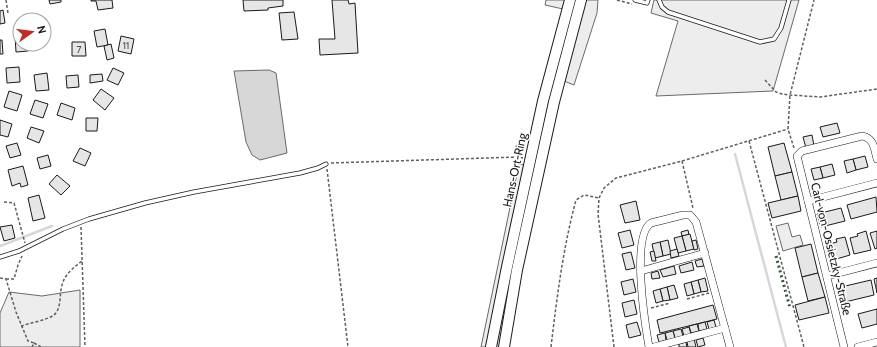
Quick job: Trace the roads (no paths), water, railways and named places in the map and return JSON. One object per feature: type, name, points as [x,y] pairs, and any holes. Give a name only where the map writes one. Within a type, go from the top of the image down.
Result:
[{"type":"main road","name":"Hans-Ort-Ring","points":[[491,347],[543,101],[570,0]]},
{"type":"main road","name":"Hans-Ort-Ring","points":[[504,347],[517,270],[554,102],[582,0]]},
{"type":"street","name":"Carl-von-Ossietzky-Straße","points":[[844,347],[796,156],[802,151],[862,136],[867,137],[872,141],[877,158]]},
{"type":"street","points":[[808,201],[877,183]]},
{"type":"street","points":[[649,347],[643,310],[641,270],[642,239],[647,226],[651,223],[683,214],[690,216],[696,222],[730,347]]},
{"type":"street","points":[[641,270],[705,253]]},
{"type":"street","points":[[827,276],[877,263]]},
{"type":"street","points":[[654,347],[725,328]]},
{"type":"street","points":[[858,347],[877,342]]},
{"type":"lane","points":[[635,0],[647,3],[648,0]]},
{"type":"lane","points":[[659,0],[662,7],[668,12],[760,42],[774,39],[781,28],[789,0]]},
{"type":"lane","points":[[0,257],[19,251],[63,229],[89,219],[145,203],[194,192],[300,173],[326,164]]},
{"type":"waterway","points":[[735,154],[786,347]]},
{"type":"waterway","points":[[0,246],[52,226]]}]
